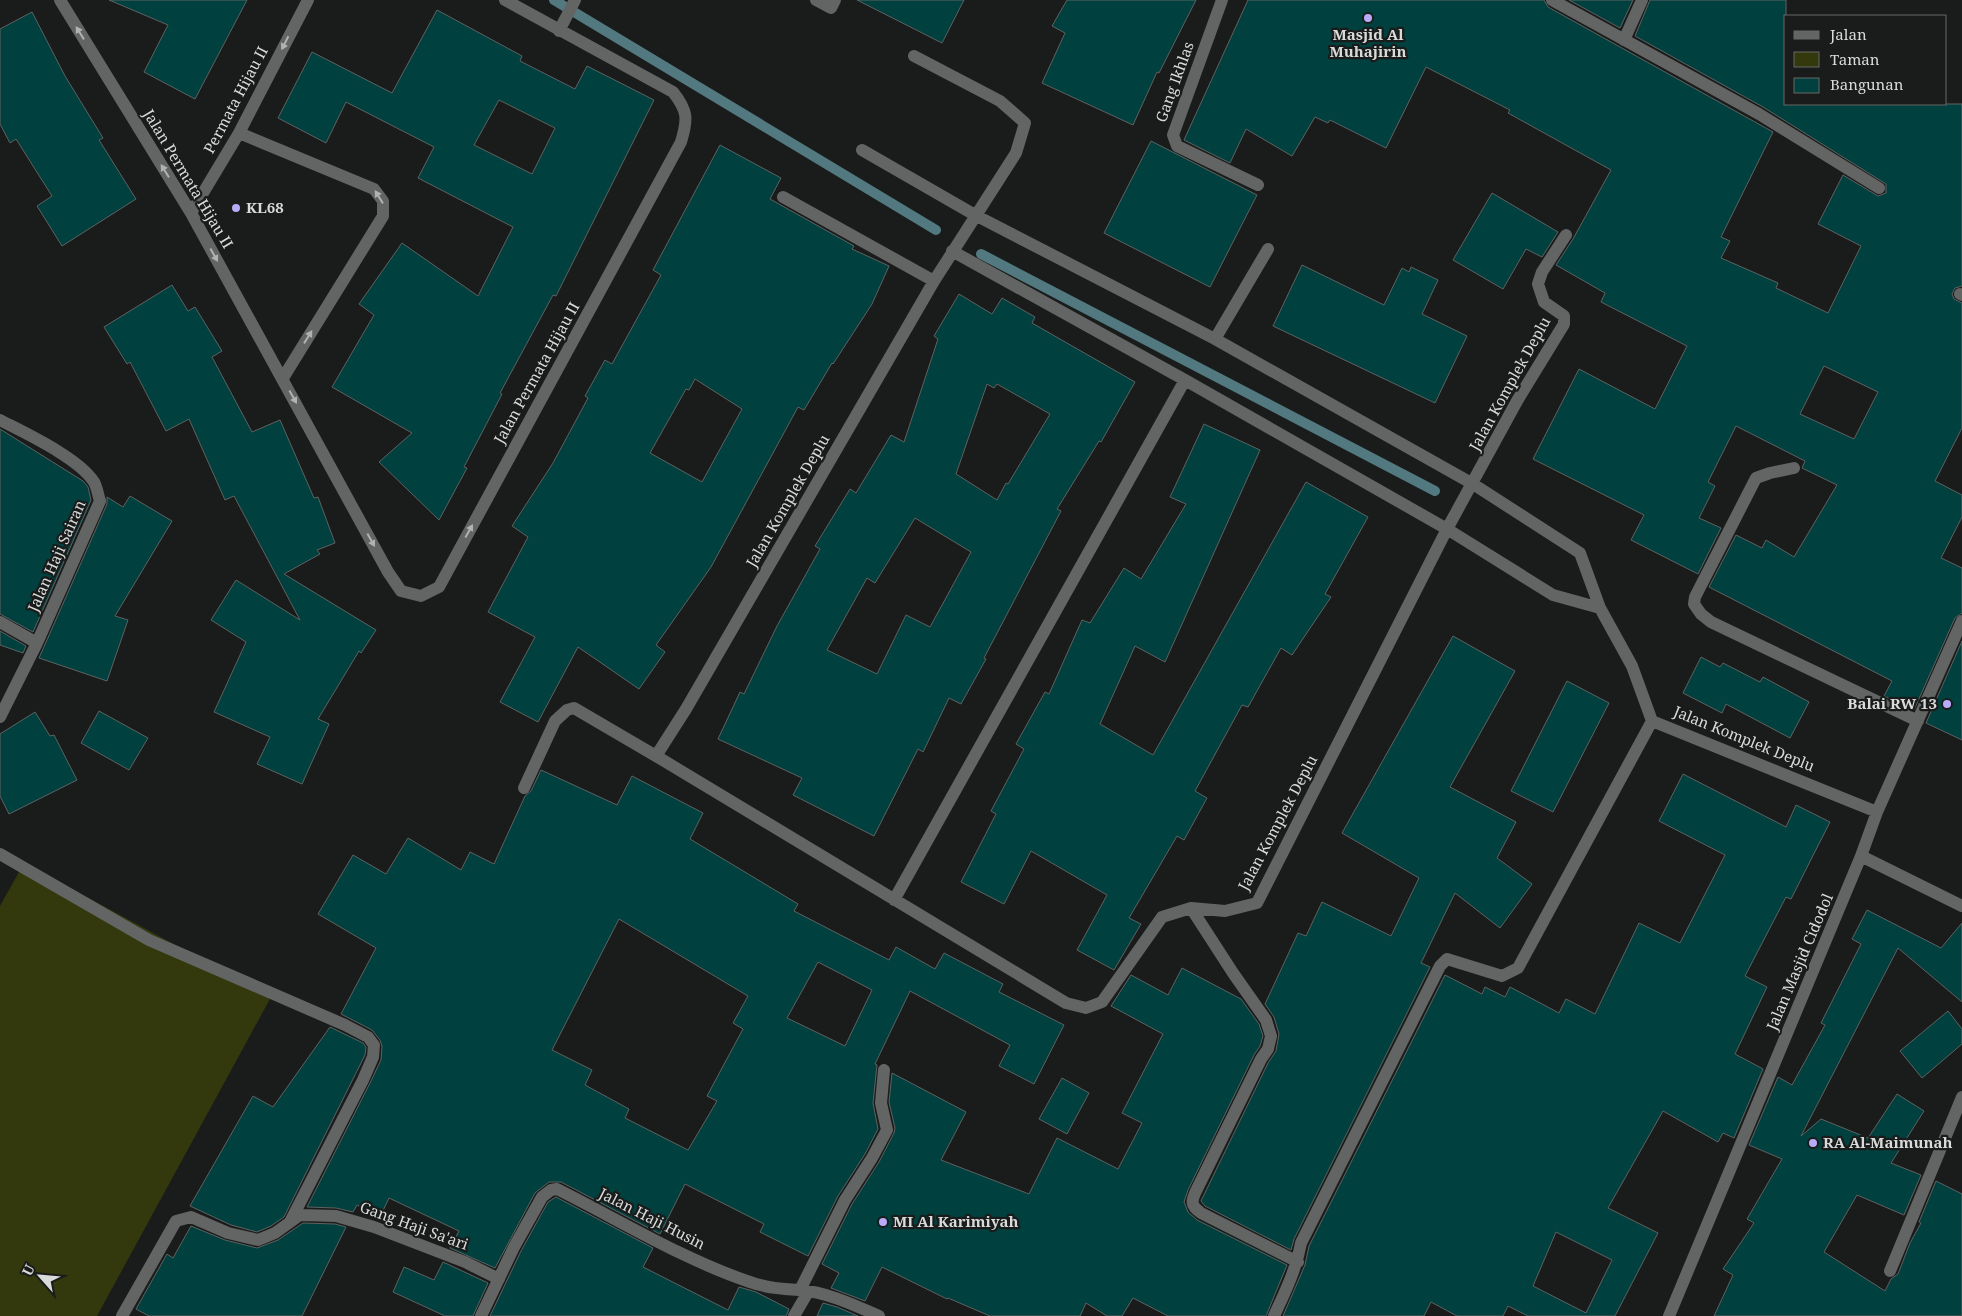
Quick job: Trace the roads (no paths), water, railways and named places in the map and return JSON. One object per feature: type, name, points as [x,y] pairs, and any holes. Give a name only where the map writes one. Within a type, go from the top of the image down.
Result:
[{"type":"street","name":"Jalan Permata Hijau II","points":[[60,0],[190,213],[283,378],[388,572],[401,591],[421,596],[439,587],[681,142],[687,124],[684,106],[673,92],[505,0]]},
{"type":"street","name":"Permata Hijau II","points":[[190,213],[239,133],[308,0]]},
{"type":"street","points":[[559,31],[575,0]]},
{"type":"street","points":[[816,0],[831,8],[835,0]]},
{"type":"street","name":"Gang Ikhlas","points":[[1222,0],[1173,135],[1177,146],[1258,184]]},
{"type":"street","points":[[1552,0],[1759,114],[1879,188]]},
{"type":"street","points":[[1624,40],[1642,0]]},
{"type":"street","name":"Jalan Komplek Deplu","points":[[914,56],[1000,101],[1026,123],[1016,153],[934,281],[686,709],[656,756],[1066,1003],[1086,1008],[1102,1002],[1162,917],[1191,908],[1225,911],[1257,902],[1449,525],[1517,401],[1564,324],[1564,316],[1544,302],[1538,284],[1542,272],[1566,235]]},
{"type":"street","points":[[239,133],[374,190],[383,201],[383,216],[283,378]]},
{"type":"street","name":"Jalan Komplek Deplu","points":[[862,150],[975,216],[1215,339],[1580,553],[1600,608],[1632,666],[1652,721],[1877,812]]},
{"type":"street","points":[[783,196],[934,281]]},
{"type":"street","points":[[1215,339],[1268,249]]},
{"type":"street","points":[[952,251],[1449,525],[1553,596],[1600,608]]},
{"type":"street","points":[[894,900],[1185,380]]},
{"type":"street","name":"Jalan Haji Sairan","points":[[0,420],[51,447],[73,463],[94,482],[100,500],[37,643],[0,717]]},
{"type":"street","points":[[1794,468],[1756,478],[1695,596],[1694,604],[1710,622],[1918,721]]},
{"type":"street","name":"Jalan Masjid Cidodol","points":[[1670,1316],[1861,856],[1877,812],[1962,621]]},
{"type":"street","points":[[0,622],[37,643]]},
{"type":"street","points":[[524,788],[555,722],[567,710],[574,708],[656,756]]},
{"type":"street","points":[[1274,1316],[1292,1279],[1298,1262],[1301,1243],[1443,961],[1447,959],[1456,961],[1502,976],[1518,968],[1652,721]]},
{"type":"street","points":[[0,854],[149,940],[368,1037],[374,1045],[373,1057],[290,1222]]},
{"type":"street","points":[[1861,856],[1962,906]]},
{"type":"street","points":[[1191,908],[1266,1020],[1271,1036],[1268,1049],[1191,1201],[1192,1207],[1298,1262]]},
{"type":"street","points":[[794,1316],[845,1200],[872,1158],[886,1130],[881,1103],[884,1070]]},
{"type":"street","points":[[1890,1270],[1962,1097]]},
{"type":"street","name":"Jalan Haji Husin","points":[[481,1316],[542,1197],[551,1190],[557,1189],[665,1246],[715,1269],[772,1288],[804,1291],[827,1296],[879,1316]]},
{"type":"street","name":"Gang Haji Sa'ari","points":[[122,1316],[176,1221],[191,1218],[228,1233],[258,1240],[275,1233],[300,1215],[336,1216],[374,1227],[465,1262],[499,1279]]},
{"type":"waterway","points":[[554,0],[936,230]]},
{"type":"waterway","points":[[981,254],[1435,491]]},
{"type":"place","name":"Masjid Al Muhajirin","points":[[1368,18]]},
{"type":"place","name":"KL68","points":[[236,208]]},
{"type":"place","name":"Balai RW 13","points":[[1947,704]]},
{"type":"place","name":"RA Al-Maimunah","points":[[1813,1143]]},
{"type":"place","name":"MI Al Karimiyah","points":[[883,1222]]}]
